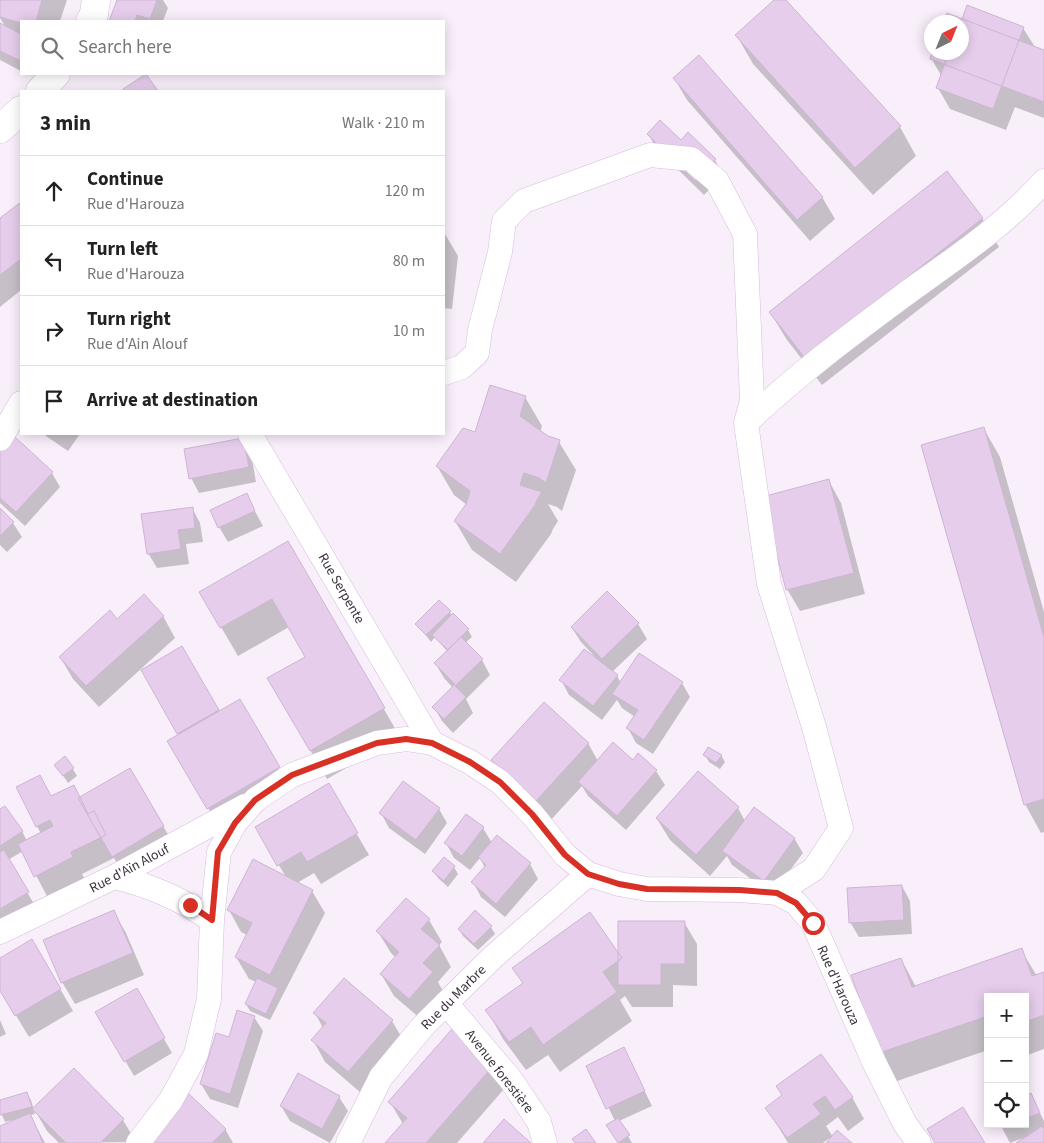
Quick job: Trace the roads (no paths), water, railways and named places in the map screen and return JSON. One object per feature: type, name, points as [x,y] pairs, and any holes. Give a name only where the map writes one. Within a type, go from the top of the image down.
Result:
[{"type":"street","points":[[91,20],[94,14],[96,0]]},
{"type":"street","points":[[41,90],[55,75]]},
{"type":"street","points":[[0,129],[20,111]]},
{"type":"street","points":[[445,373],[462,367],[477,353],[480,330],[500,252],[504,221],[524,202],[650,155],[691,159],[717,181],[745,234],[752,400],[746,423],[769,584],[814,727],[841,828],[814,869],[777,893]]},
{"type":"street","points":[[746,423],[777,393],[853,333],[968,249],[1030,197],[1044,181]]},
{"type":"street","points":[[0,439],[20,405]]},
{"type":"street","name":"Rue Serpente","points":[[251,435],[432,743]]},
{"type":"street","name":"Rue d'Harouza","points":[[138,1143],[171,1100],[196,1054],[209,999],[212,920],[218,852],[235,823],[255,800],[292,775],[377,743],[406,739],[432,743],[470,762],[500,782],[532,814],[565,855],[588,874],[619,884],[647,889],[740,890],[777,893],[796,903],[813,923],[874,1062],[905,1124],[919,1143]]},
{"type":"street","name":"Rue d'Aïn Alouf","points":[[0,932],[114,877],[255,800]]},
{"type":"street","name":"Rue du Marbre","points":[[348,1143],[381,1077],[424,1025],[493,957],[588,874]]},
{"type":"street","points":[[114,877],[137,882],[162,891],[190,905],[212,920]]},
{"type":"street","name":"Avenue forestière","points":[[446,1003],[511,1080],[539,1122],[545,1143]]}]
